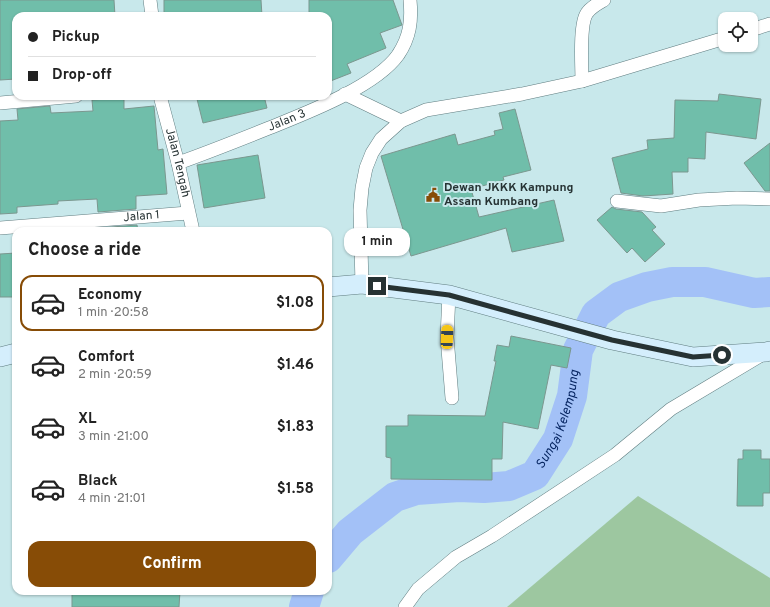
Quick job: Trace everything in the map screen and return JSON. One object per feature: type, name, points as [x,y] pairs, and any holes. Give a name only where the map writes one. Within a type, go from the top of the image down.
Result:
[{"type":"main road","points":[[332,287],[362,284],[449,295],[564,325],[612,340],[693,357],[768,352]]},
{"type":"main road","points":[[0,357],[12,354]]},
{"type":"street","points":[[150,0],[152,12]]},
{"type":"street","name":"Jalan 3","points":[[178,163],[294,118],[345,94],[376,76],[398,56],[408,37],[412,13],[410,0]]},
{"type":"street","points":[[582,81],[583,24],[586,14],[592,7],[604,0]]},
{"type":"street","points":[[758,28],[770,24]]},
{"type":"street","points":[[362,284],[360,217],[362,188],[365,175],[372,153],[381,139],[401,121],[426,110],[522,94],[582,81],[718,40]]},
{"type":"street","points":[[345,94],[401,121]]},
{"type":"street","points":[[0,103],[33,100]]},
{"type":"street","name":"Jalan Tengah","points":[[161,100],[178,163],[192,227]]},
{"type":"street","points":[[617,201],[661,206],[699,200],[737,198],[770,199]]},
{"type":"street","name":"Jalan 1","points":[[13,227],[188,213]]},
{"type":"street","name":"Jalan 1","points":[[0,228],[12,227]]},
{"type":"street","points":[[449,295],[447,337],[452,398]]},
{"type":"street","points":[[405,607],[418,589],[456,557],[492,536],[615,455],[671,409],[768,352]]},
{"type":"green space","points":[[638,496],[770,578],[770,607],[507,607]]},
{"type":"building","points":[[0,0],[114,0],[115,12],[12,12],[12,79],[0,80]]},
{"type":"building","points":[[164,0],[261,0],[262,12],[164,12]]},
{"type":"building","points":[[309,0],[393,0],[402,25],[380,33],[386,48],[347,64],[351,73],[332,80],[332,12],[309,12]]},
{"type":"building","points":[[719,94],[761,99],[756,139],[706,132],[705,159],[688,158],[688,172],[672,172],[673,194],[643,196],[621,193],[612,158],[648,149],[647,140],[674,138],[675,100],[718,101]]},
{"type":"building","points":[[92,100],[124,100],[124,109],[154,106],[158,150],[163,149],[167,194],[136,196],[136,209],[98,212],[97,199],[58,201],[58,204],[17,207],[17,213],[0,214],[0,121],[18,120],[17,109],[50,106],[51,113],[93,111]]},
{"type":"building","points":[[197,100],[265,100],[267,108],[203,123]]},
{"type":"building","points":[[515,109],[531,170],[503,177],[504,180],[471,189],[479,217],[554,200],[564,241],[512,252],[506,228],[411,256],[381,156],[455,134],[458,145],[495,135],[494,131],[503,129],[499,113]]},
{"type":"building","points":[[770,143],[770,191],[765,191],[744,163]]},
{"type":"building","points":[[258,155],[265,198],[204,208],[197,165]]},
{"type":"building","points":[[612,207],[616,209],[642,212],[656,227],[652,230],[665,244],[645,262],[632,248],[627,253],[597,220]]},
{"type":"building","points":[[137,225],[137,227],[112,227]]},
{"type":"building","points":[[12,253],[12,297],[0,297],[0,254]]},
{"type":"building","points":[[511,336],[571,348],[567,368],[551,365],[538,429],[503,422],[502,459],[492,459],[492,480],[391,479],[391,458],[386,457],[386,426],[408,426],[408,415],[485,416],[496,361],[494,361],[497,345],[509,347]]},
{"type":"building","points":[[743,450],[761,450],[761,459],[770,459],[770,493],[763,493],[763,506],[737,506],[738,459],[743,459]]},
{"type":"building","points":[[72,595],[180,595],[179,607],[72,607]]},
{"type":"waterway","name":"Sungai Kelempung","points":[[332,553],[350,532],[395,497],[416,490],[509,486],[535,475],[558,439],[572,396],[578,350],[596,314],[619,297],[647,287],[672,282],[705,282],[754,293],[770,292]]},
{"type":"waterway","name":"Sungai Kelempung","points":[[304,607],[308,595]]},
{"type":"place","name":"Dewan JKKK Kampung Assam Kumbang","points":[[433,195]]},
{"type":"route","points":[[377,286],[449,295],[564,325],[612,340],[693,357],[722,355]]}]
